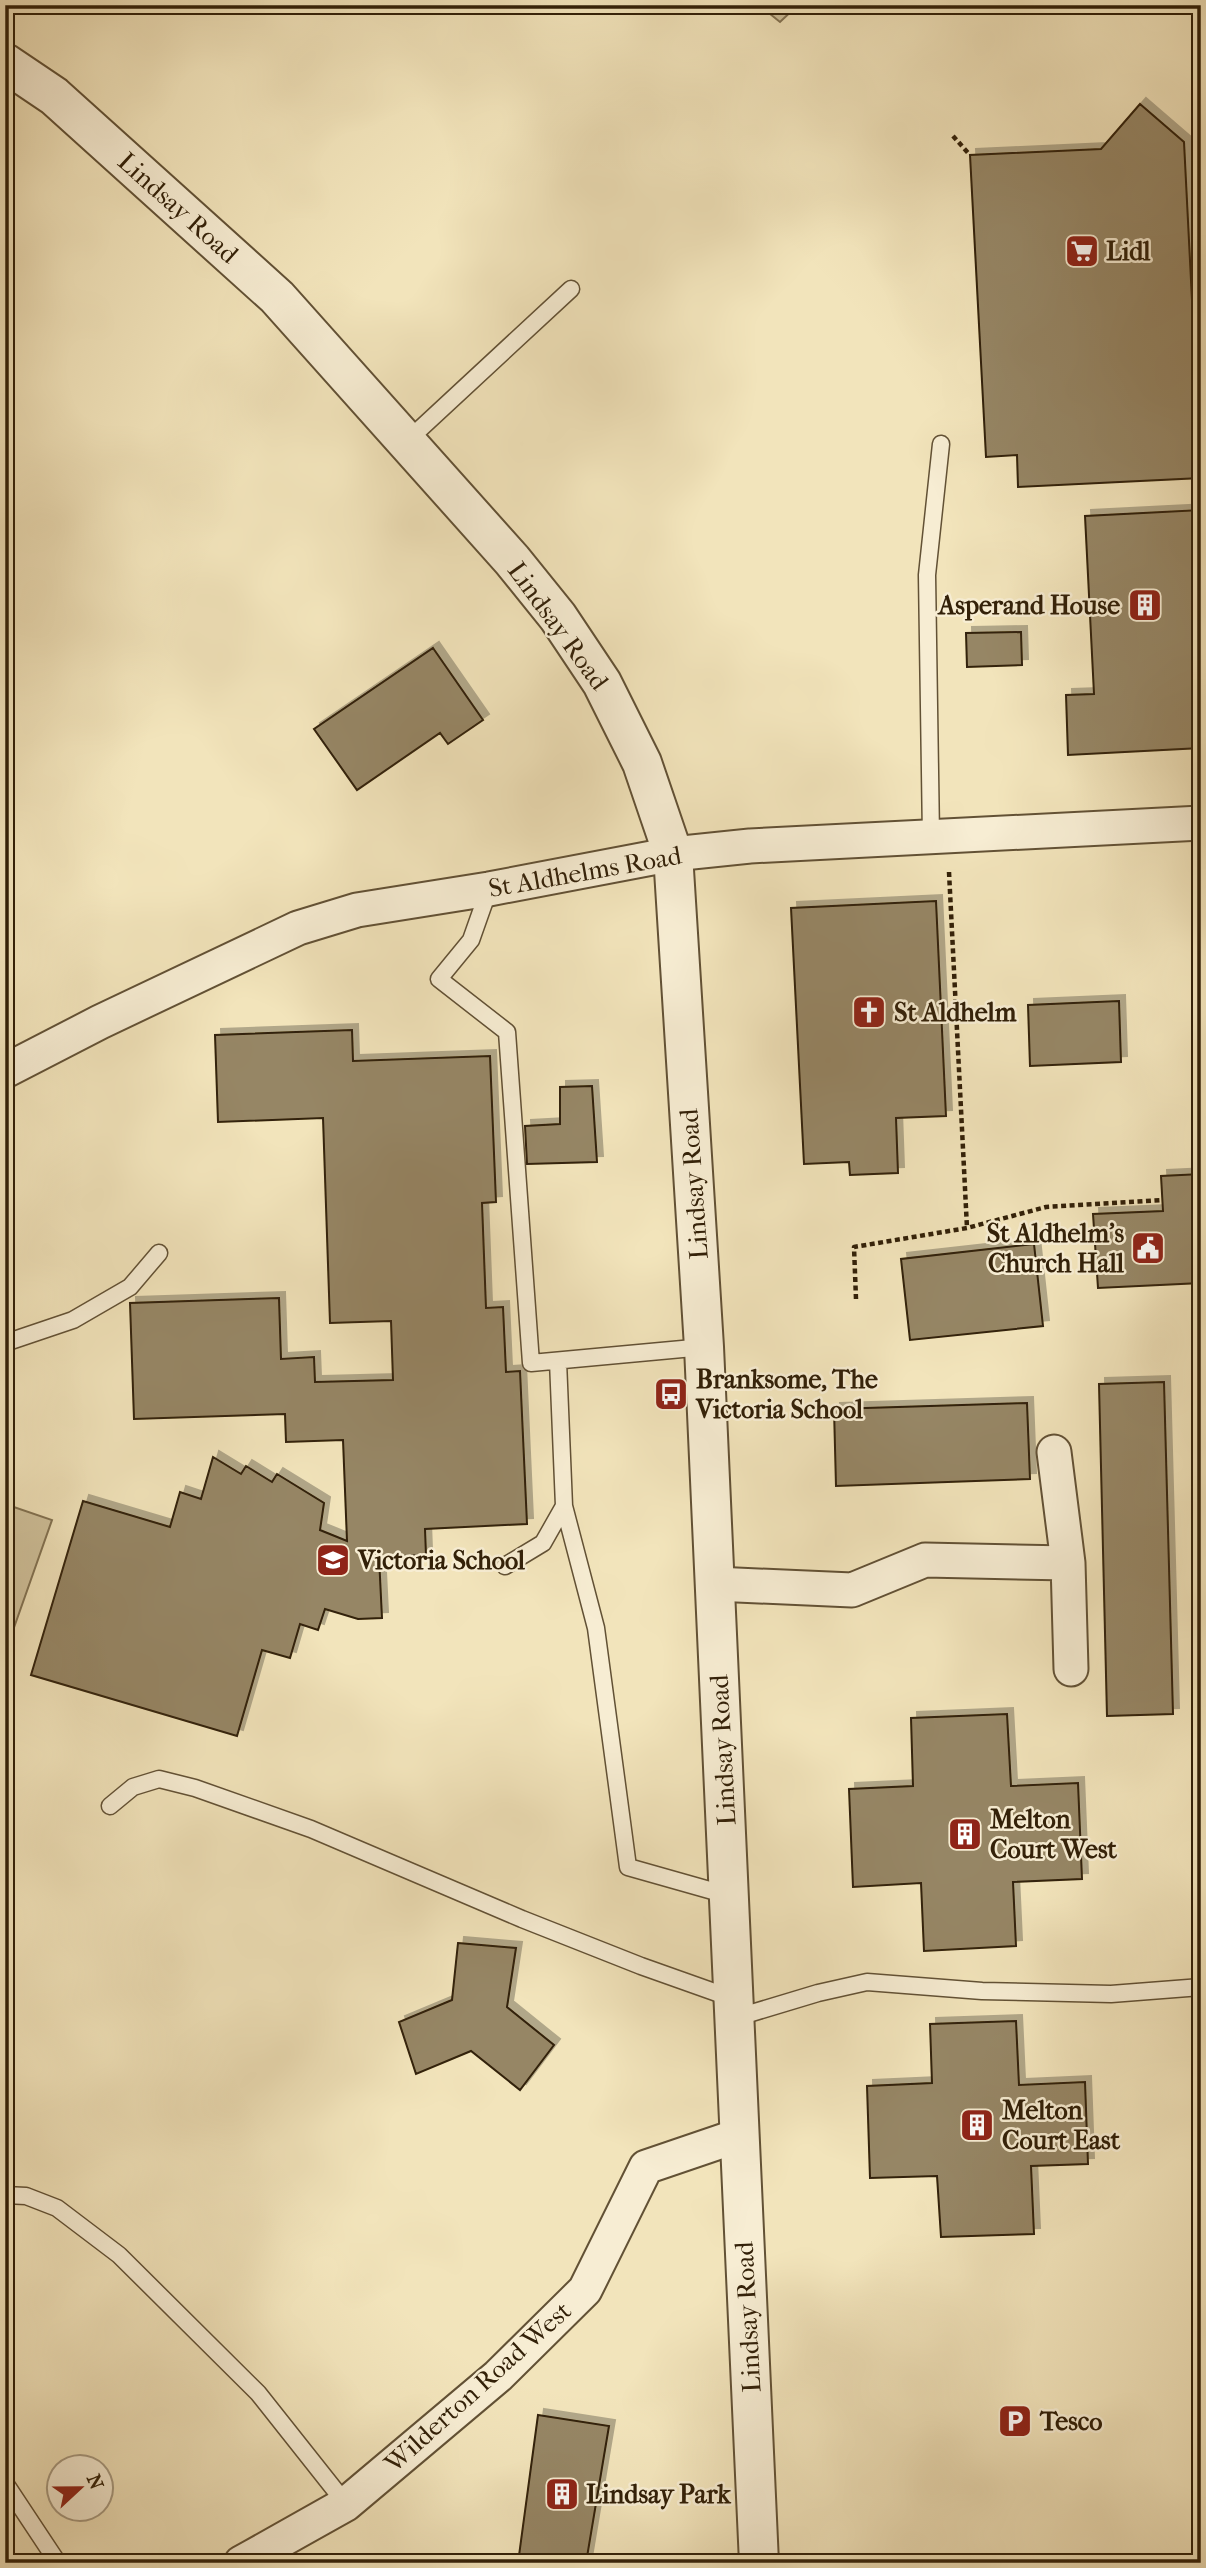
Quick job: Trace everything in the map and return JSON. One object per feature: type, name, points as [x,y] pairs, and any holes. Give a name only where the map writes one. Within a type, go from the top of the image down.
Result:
[{"type":"street","name":"Lindsay Road","points":[[5,64],[54,96],[277,297],[512,560],[558,617],[603,683],[642,763],[673,854],[704,1347],[759,2563]]},
{"type":"street","name":"St Aldhelms Road","points":[[5,1071],[100,1022],[298,929],[357,910],[489,889],[673,854],[750,846],[1201,823]]},
{"type":"street","points":[[1054,1452],[1068,1563],[1071,1669]]},
{"type":"street","points":[[715,1584],[852,1590],[925,1560],[1068,1563]]},
{"type":"street","name":"Wilderton Road West","points":[[241,2563],[346,2504],[498,2376],[585,2290],[646,2167],[740,2135]]},
{"type":"lane","points":[[406,442],[570,289]]},
{"type":"lane","points":[[939,836],[926,575],[941,444]]},
{"type":"lane","points":[[489,889],[471,940],[439,979],[507,1032],[531,1363],[704,1347]]},
{"type":"lane","points":[[5,1343],[73,1320],[130,1287],[159,1253]]},
{"type":"lane","points":[[558,1361],[564,1506],[596,1628],[628,1867],[729,1896]]},
{"type":"lane","points":[[505,1566],[543,1543],[564,1506]]},
{"type":"lane","points":[[110,1806],[133,1787],[159,1779],[195,1788],[312,1829],[522,1919],[641,1966],[734,2009],[867,1982],[982,1991],[1098,1994],[1201,1987]]},
{"type":"lane","points":[[5,2195],[26,2196],[57,2208],[119,2255],[258,2393],[346,2504]]},
{"type":"lane","points":[[5,2483],[58,2563]]},
{"type":"path","points":[[953,136],[970,155]]},
{"type":"path","points":[[939,836],[967,1228]]},
{"type":"path","points":[[856,1299],[854,1247],[967,1228],[1046,1207],[1163,1200]]},
{"type":"shaded area","points":[[759,5],[798,5],[780,22]]},
{"type":"shaded area","points":[[5,1504],[52,1520],[5,1653]]},
{"type":"building","name":"Lidl","points":[[1140,104],[1184,142],[1201,478],[1018,487],[1017,455],[986,457],[970,155],[1101,149]]},
{"type":"building","name":"Asperand House","points":[[1201,510],[1201,748],[1068,755],[1066,695],[1094,694],[1085,516]]},
{"type":"building","points":[[1021,632],[1022,665],[967,667],[966,633]]},
{"type":"building","points":[[433,648],[483,720],[448,744],[440,733],[357,790],[314,729]]},
{"type":"building","name":"St Aldhelm","points":[[936,901],[946,1116],[896,1118],[898,1173],[850,1175],[849,1162],[804,1164],[791,908]]},
{"type":"building","points":[[1119,1001],[1121,1062],[1030,1066],[1028,1005]]},
{"type":"building","points":[[352,1030],[353,1061],[490,1056],[496,1202],[482,1203],[486,1308],[503,1307],[506,1372],[520,1371],[527,1524],[425,1529],[426,1555],[379,1557],[382,1618],[358,1619],[325,1609],[318,1630],[300,1624],[290,1658],[262,1650],[237,1736],[31,1675],[83,1501],[170,1527],[180,1492],[201,1499],[213,1457],[241,1474],[246,1466],[272,1482],[277,1474],[324,1503],[320,1530],[347,1541],[343,1440],[286,1442],[285,1414],[134,1419],[130,1303],[279,1298],[281,1359],[314,1357],[315,1382],[393,1380],[391,1321],[330,1323],[323,1118],[218,1122],[215,1035]]},
{"type":"building","points":[[592,1086],[597,1162],[527,1164],[525,1126],[560,1124],[560,1087]]},
{"type":"building","name":"St Aldhelm's Church Hall","points":[[1201,1174],[1201,1283],[1098,1288],[1093,1214],[1163,1211],[1161,1176]]},
{"type":"building","points":[[1034,1244],[1043,1326],[910,1340],[901,1259]]},
{"type":"building","points":[[1164,1382],[1173,1714],[1107,1716],[1099,1384]]},
{"type":"building","points":[[1027,1403],[1030,1479],[836,1486],[834,1409]]},
{"type":"building","name":"Melton Court West","points":[[1007,1714],[1011,1786],[1078,1783],[1082,1879],[1013,1882],[1016,1946],[924,1951],[921,1883],[853,1887],[849,1789],[913,1786],[911,1718]]},
{"type":"building","points":[[458,1943],[516,1948],[507,2007],[554,2045],[520,2090],[471,2051],[416,2074],[399,2022],[452,2000]]},
{"type":"building","name":"Melton Court East","points":[[1016,2021],[1019,2085],[1085,2082],[1088,2164],[1031,2166],[1034,2234],[941,2237],[937,2176],[870,2178],[867,2086],[932,2083],[930,2024]]},
{"type":"building","name":"Lindsay Park","points":[[538,2415],[609,2426],[586,2563],[518,2563]]},
{"type":"place","name":"Lidl","points":[[1082,251]]},
{"type":"place","name":"Asperand House","points":[[1145,605]]},
{"type":"place","name":"St Aldhelm","points":[[869,1012]]},
{"type":"place","name":"St Aldhelm's Church Hall","points":[[1148,1248]]},
{"type":"place","name":"Branksome, The Victoria School","points":[[671,1394]]},
{"type":"place","name":"Victoria School","points":[[333,1560]]},
{"type":"place","name":"Melton Court West","points":[[965,1834]]},
{"type":"place","name":"Melton Court East","points":[[977,2125]]},
{"type":"place","name":"Tesco","points":[[1015,2421]]},
{"type":"place","name":"Lindsay Park","points":[[562,2494]]}]
